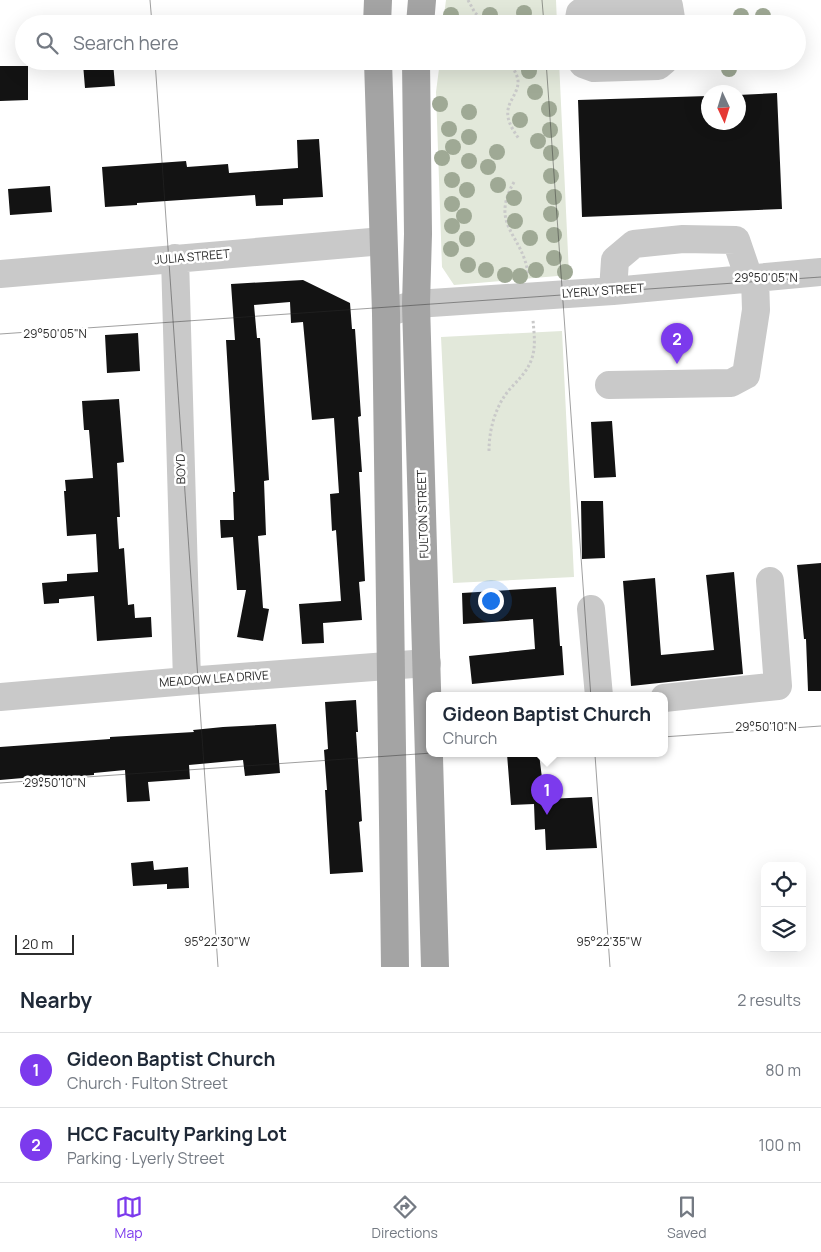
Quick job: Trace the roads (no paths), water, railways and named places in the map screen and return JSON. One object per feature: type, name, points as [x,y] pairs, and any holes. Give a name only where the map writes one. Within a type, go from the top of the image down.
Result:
[{"type":"main road","points":[[377,15],[378,0]]},
{"type":"main road","points":[[421,15],[422,0]]},
{"type":"main road","points":[[378,70],[386,313],[395,967]]},
{"type":"main road","name":"FULTON STREET","points":[[416,70],[418,234],[416,304],[428,692]]},
{"type":"main road","name":"FULTON STREET","points":[[430,757],[435,967]]},
{"type":"street","points":[[580,15],[588,7],[610,3],[661,3],[669,6],[670,15]]},
{"type":"street","points":[[609,385],[731,383],[746,375],[756,310],[752,278],[736,240],[683,239],[634,244],[615,260],[613,291]]},
{"type":"street","name":"JULIA STREET","points":[[0,274],[383,241]]},
{"type":"street","name":"BOYD","points":[[175,258],[187,681]]},
{"type":"street","name":"LYERLY STREET","points":[[386,313],[416,304],[613,291],[821,272]]},
{"type":"street","points":[[668,698],[778,686],[770,581]]},
{"type":"street","points":[[591,609],[599,692]]},
{"type":"street","name":"MEADOW LEA DRIVE","points":[[0,697],[427,663]]},
{"type":"place","name":"HCC Faculty Parking Lot","points":[[677,364]]},
{"type":"place","name":"Gideon Baptist Church","points":[[547,815]]}]
